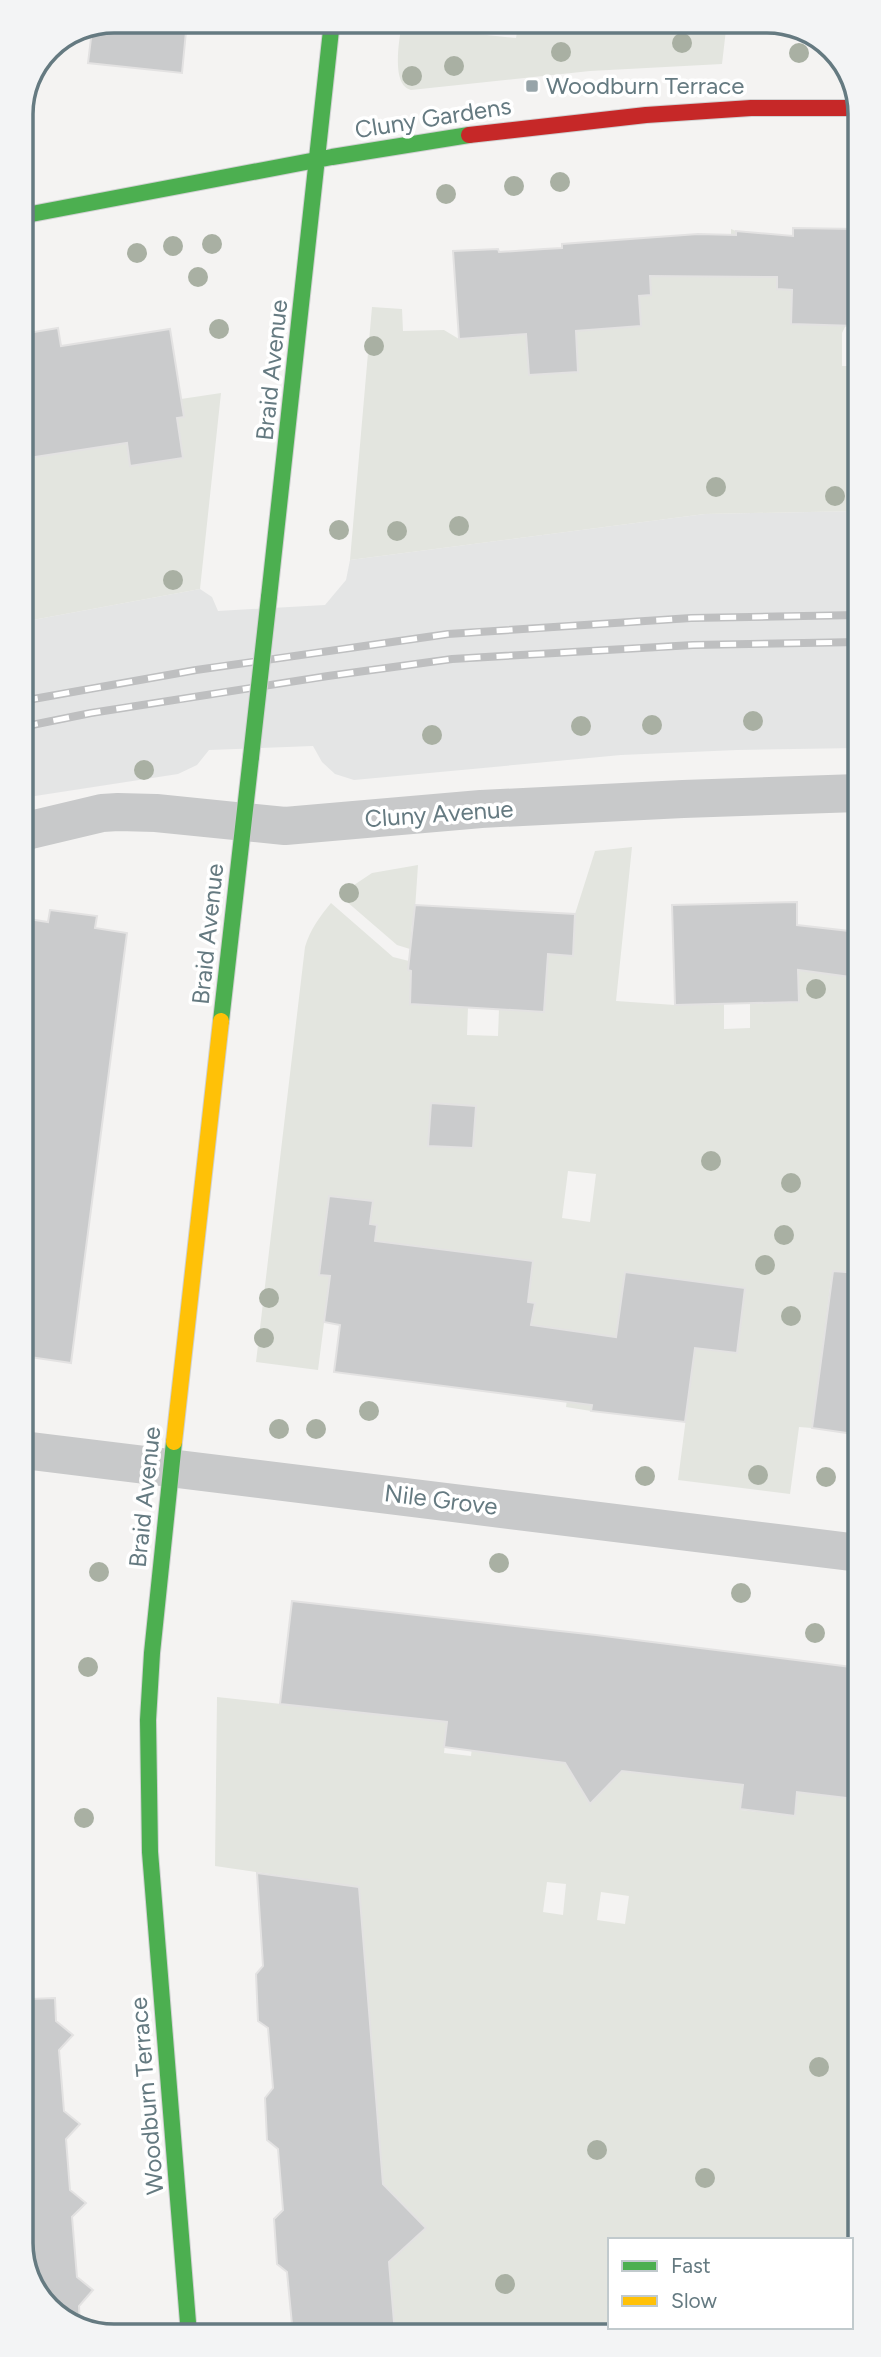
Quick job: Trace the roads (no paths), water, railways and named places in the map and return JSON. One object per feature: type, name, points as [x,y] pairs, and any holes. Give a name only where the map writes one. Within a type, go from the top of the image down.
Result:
[{"type":"street","name":"Braid Avenue","points":[[150,1852],[148,1720],[152,1653],[331,33]]},
{"type":"street","name":"Cluny Gardens","points":[[33,214],[317,159],[549,124],[668,111],[789,106],[847,108]]},
{"type":"street","name":"Cluny Avenue","points":[[33,829],[102,813],[118,812],[156,813],[285,826],[481,809],[848,793]]},
{"type":"street","name":"Nile Grove","points":[[33,1451],[848,1552]]},
{"type":"street","name":"Woodburn Terrace","points":[[150,1852],[189,2324]]},
{"type":"railway","points":[[33,699],[196,670],[448,634],[691,618],[848,615]]},
{"type":"railway","points":[[33,725],[91,713],[452,659],[693,645],[848,642]]},
{"type":"place","name":"Woodburn Terrace","points":[[532,86]]}]
